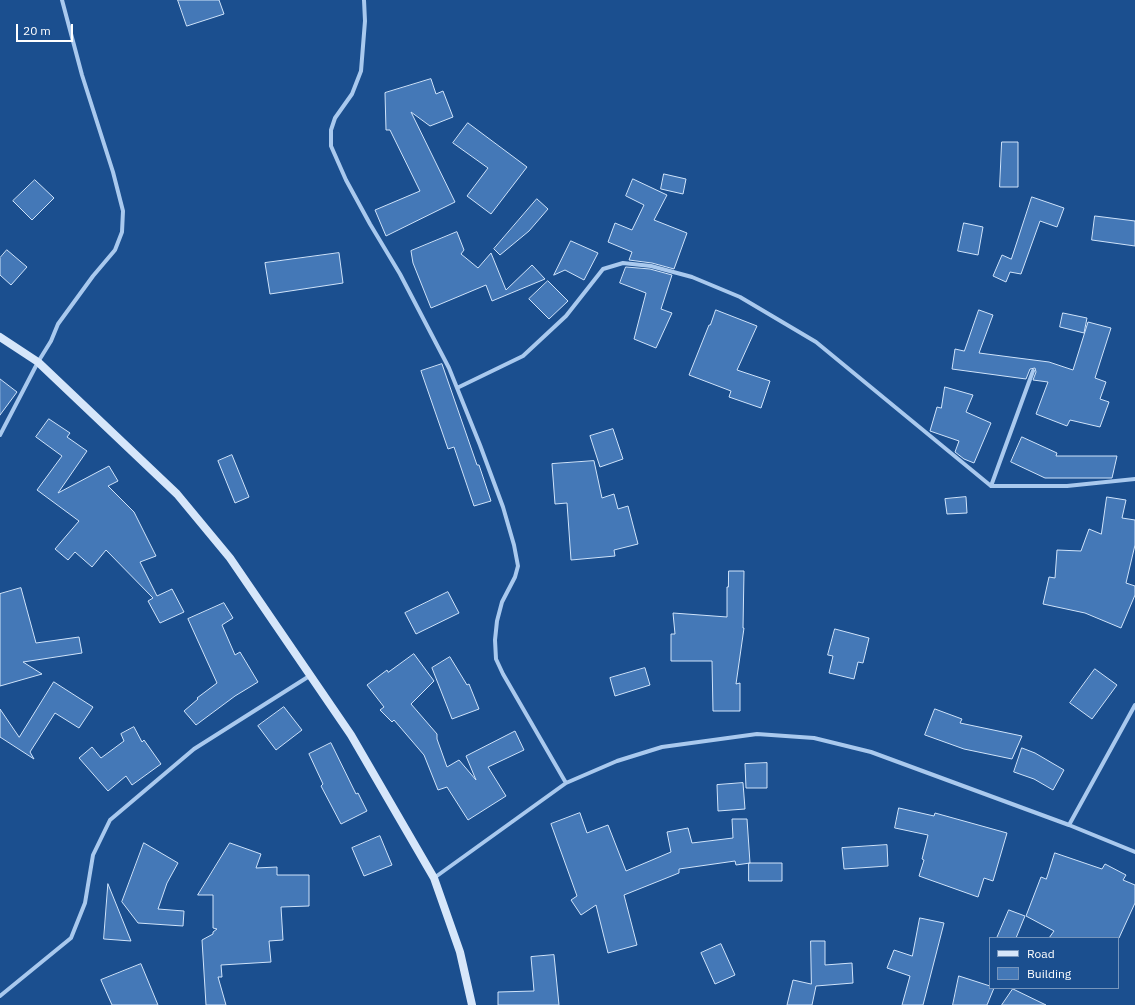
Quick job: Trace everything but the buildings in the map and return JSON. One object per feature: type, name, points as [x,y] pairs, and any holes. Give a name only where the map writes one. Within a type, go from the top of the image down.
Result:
[{"type":"main road","points":[[0,337],[38,362],[177,494],[230,558],[351,735],[434,878],[460,952],[472,1005]]},
{"type":"street","points":[[0,435],[38,362],[51,341],[58,324],[114,250],[122,232],[123,211],[113,172],[82,75],[62,0]]},
{"type":"street","points":[[364,0],[365,21],[361,71],[352,94],[336,118],[331,130],[331,146],[346,180],[400,274],[449,368],[503,507],[514,545],[518,566],[515,577],[502,602],[497,621],[495,640],[496,659],[503,674],[566,783]]},
{"type":"street","points":[[457,388],[523,356],[566,316],[603,269],[623,263],[651,266],[692,277],[740,297],[816,342],[991,486],[1067,486],[1135,479]]},
{"type":"street","points":[[991,486],[1033,371]]},
{"type":"street","points":[[0,996],[71,938],[85,903],[93,854],[110,820],[194,748],[311,675]]},
{"type":"street","points":[[1069,825],[1135,705]]},
{"type":"street","points":[[434,878],[566,783],[617,761],[662,747],[757,734],[814,738],[871,752],[1069,825],[1135,852]]}]
